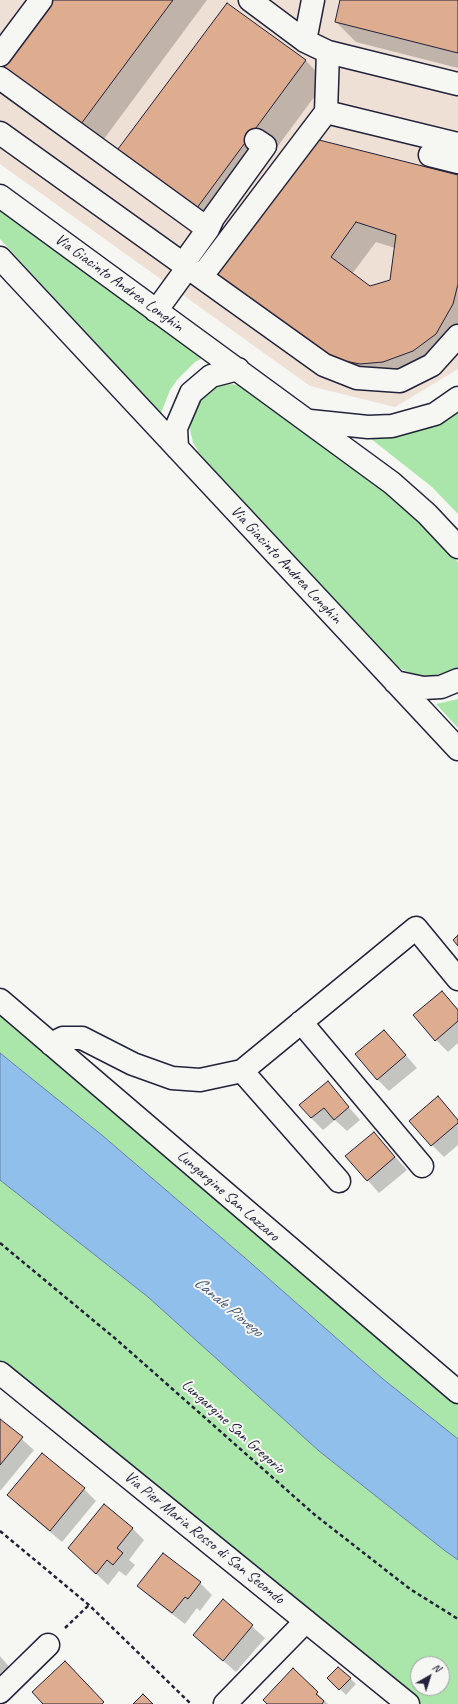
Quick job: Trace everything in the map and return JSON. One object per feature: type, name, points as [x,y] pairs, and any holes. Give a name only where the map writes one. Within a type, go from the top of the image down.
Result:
[{"type":"street","points":[[0,55],[41,0]]},
{"type":"street","points":[[250,0],[305,41],[328,52],[458,84]]},
{"type":"street","points":[[305,41],[313,0]]},
{"type":"street","points":[[156,311],[190,269],[326,112],[328,52]]},
{"type":"street","points":[[0,78],[208,229]]},
{"type":"street","points":[[326,112],[458,144]]},
{"type":"street","points":[[0,133],[324,366],[357,378],[400,381],[432,365],[458,336]]},
{"type":"street","points":[[190,269],[213,218],[265,146],[256,140]]},
{"type":"street","points":[[430,156],[458,162]]},
{"type":"street","name":"Via Giacinto Andrea Longhin","points":[[0,196],[392,483],[427,514],[458,547]]},
{"type":"street","name":"Via Giacinto Andrea Longhin","points":[[0,258],[458,749]]},
{"type":"street","points":[[177,448],[176,428],[190,393],[211,376],[238,369]]},
{"type":"street","points":[[308,421],[344,426],[392,426],[435,414],[458,398]]},
{"type":"street","points":[[396,682],[423,688],[441,687],[458,680]]},
{"type":"street","points":[[51,1044],[64,1038],[82,1038],[133,1064],[172,1078],[200,1080],[242,1071],[416,928],[458,978]]},
{"type":"street","name":"Lungargine San Lazzaro","points":[[0,1000],[458,1392]]},
{"type":"street","points":[[301,1022],[422,1166]]},
{"type":"street","points":[[242,1071],[339,1181]]},
{"type":"street","name":"Via Pier Maria Rosso di San Secondo","points":[[0,1373],[408,1704]]},
{"type":"street","points":[[225,1704],[306,1621]]},
{"type":"street","points":[[0,1692],[48,1645]]},
{"type":"path","name":"Lungargine San Gregorio","points":[[0,1243],[117,1340],[315,1515],[410,1588],[458,1619]]},
{"type":"path","points":[[0,1531],[89,1605],[190,1704]]},
{"type":"path","points":[[48,1645],[89,1605]]},
{"type":"shaded area","points":[[0,0],[458,0],[458,369],[395,407],[310,386],[0,164]]},
{"type":"green space","points":[[0,208],[206,356],[195,362],[177,380],[170,390],[161,413],[0,239]]},
{"type":"green space","points":[[228,384],[247,386],[390,491],[454,556],[458,563],[458,667],[442,674],[428,676],[414,674],[401,669],[387,657],[199,453],[193,442],[190,430],[191,418],[195,407],[202,397],[210,391],[218,386]]},
{"type":"green space","points":[[458,413],[458,514],[432,487],[370,438],[445,421]]},
{"type":"green space","points":[[458,699],[458,728],[436,704]]},
{"type":"green space","points":[[0,1014],[458,1404],[458,1439],[383,1379],[103,1136],[0,1053]]},
{"type":"green space","points":[[0,1180],[148,1297],[319,1451],[458,1560],[458,1704],[394,1704],[0,1373]]},
{"type":"water","name":"Canale Piovego","points":[[0,1053],[103,1136],[383,1379],[458,1439],[458,1560],[319,1451],[148,1297],[0,1180]]},
{"type":"building","points":[[50,0],[173,0],[78,128],[0,67]]},
{"type":"building","points":[[340,0],[458,0],[458,53],[335,22]]},
{"type":"building","points":[[227,3],[306,60],[194,212],[115,153]]},
{"type":"building","points":[[319,140],[458,175],[458,284],[453,304],[436,334],[413,351],[383,362],[360,364],[329,358],[215,275]],"holes":[[[356,222],[396,235],[390,280],[370,286],[331,257]]]},
{"type":"building","points":[[458,935],[458,946],[453,940]]},
{"type":"building","points":[[442,991],[458,1010],[458,1021],[435,1041],[413,1015]]},
{"type":"building","points":[[384,1030],[406,1055],[377,1080],[355,1054]]},
{"type":"building","points":[[328,1081],[349,1107],[334,1120],[324,1108],[311,1118],[299,1105]]},
{"type":"building","points":[[438,1096],[458,1120],[458,1123],[431,1146],[409,1121]]},
{"type":"building","points":[[374,1132],[395,1157],[367,1181],[345,1156]]},
{"type":"building","points":[[0,1419],[23,1437],[0,1465]]},
{"type":"building","points":[[42,1453],[85,1488],[50,1531],[7,1495]]},
{"type":"building","points":[[104,1504],[133,1528],[117,1548],[123,1553],[113,1565],[107,1560],[96,1574],[68,1548]]},
{"type":"building","points":[[163,1553],[201,1582],[188,1599],[185,1597],[172,1613],[137,1586]]},
{"type":"building","points":[[223,1599],[253,1625],[223,1661],[193,1635]]},
{"type":"building","points":[[65,1661],[104,1702],[102,1704],[43,1704],[32,1692]]},
{"type":"building","points":[[338,1667],[351,1678],[339,1690],[327,1678]]},
{"type":"building","points":[[293,1668],[318,1692],[316,1694],[324,1701],[322,1704],[267,1704],[263,1700]]},
{"type":"building","points":[[143,1694],[153,1704],[133,1704]]}]
